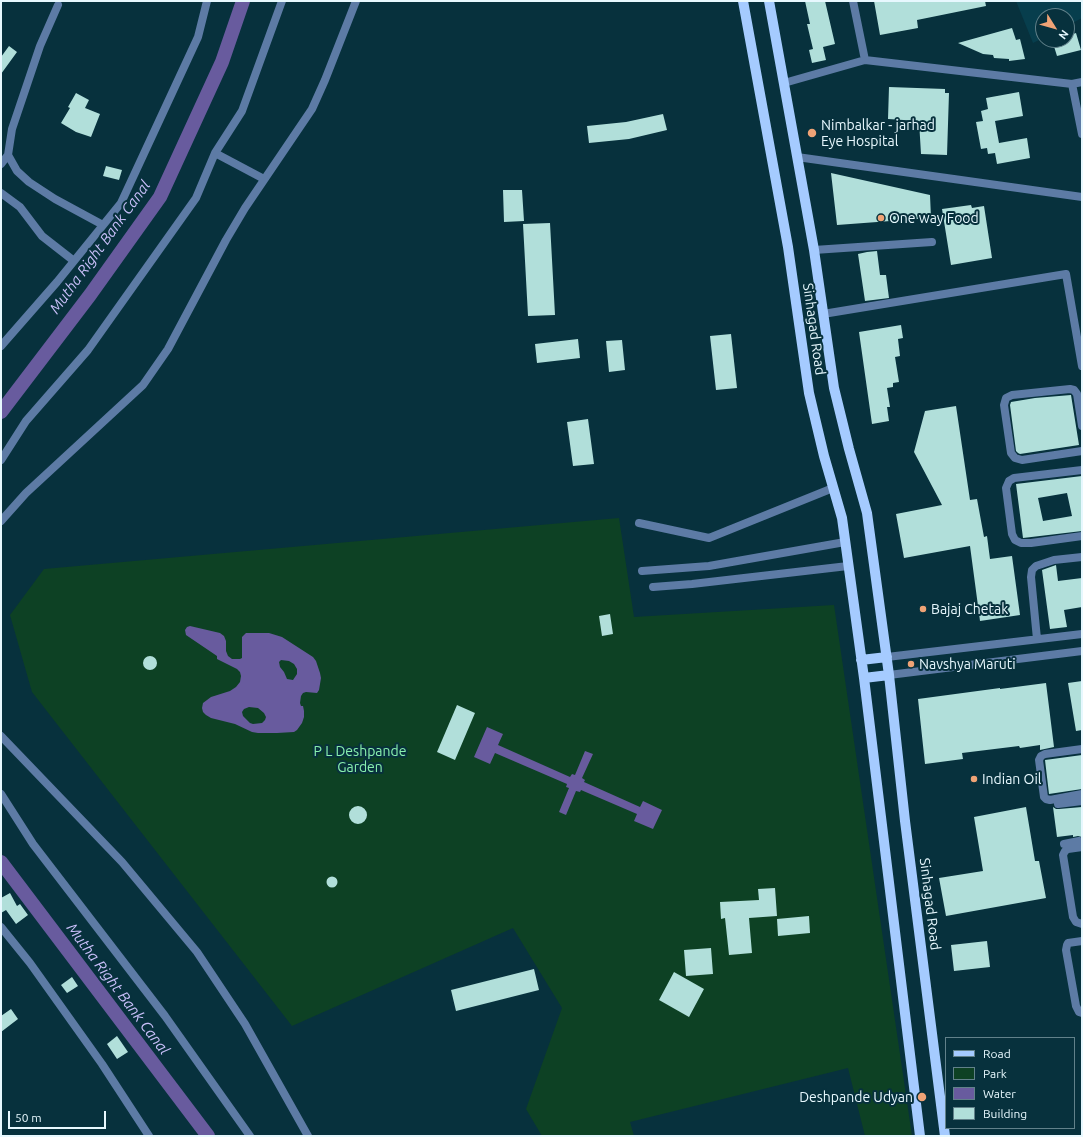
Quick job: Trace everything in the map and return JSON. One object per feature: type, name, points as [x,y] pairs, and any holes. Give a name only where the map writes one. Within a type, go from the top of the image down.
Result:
[{"type":"main road","name":"Sinhagad Road","points":[[743,1],[788,247],[809,393],[842,518],[862,660],[920,1136]]},
{"type":"main road","name":"Sinhagad Road","points":[[769,1],[814,250],[834,388],[866,513],[887,657],[905,821],[945,1136]]},
{"type":"main road","points":[[862,660],[887,657]]},
{"type":"main road","points":[[864,678],[889,675]]},
{"type":"street","points":[[1,346],[74,261],[121,203],[198,37],[207,1]]},
{"type":"street","points":[[1,460],[26,421],[88,350],[196,198],[215,154],[242,111],[282,1]]},
{"type":"street","points":[[1,520],[26,493],[143,385],[168,349],[226,240],[264,179],[312,109],[356,1]]},
{"type":"street","points":[[853,1],[865,60]]},
{"type":"street","points":[[1,164],[8,155],[12,129],[40,46],[58,5]]},
{"type":"street","points":[[784,83],[865,60],[1072,84],[1082,82]]},
{"type":"street","points":[[1072,84],[1078,97],[1082,134]]},
{"type":"street","points":[[215,154],[264,179]]},
{"type":"street","points":[[8,155],[17,171],[29,182],[55,199],[103,225]]},
{"type":"street","points":[[797,157],[1082,197]]},
{"type":"street","points":[[1,193],[20,207],[42,236],[74,261]]},
{"type":"street","points":[[814,250],[932,242]]},
{"type":"street","points":[[823,314],[1066,274],[1082,366]]},
{"type":"street","points":[[1082,426],[1077,394],[1074,390],[1070,389],[1012,395],[1006,398],[1004,405],[1011,453],[1015,458],[1022,460],[1082,451]]},
{"type":"street","points":[[1082,470],[1014,478],[1009,482],[1006,488],[1012,534],[1015,540],[1031,543],[1082,536]]},
{"type":"street","points":[[639,523],[709,538],[833,488]]},
{"type":"street","points":[[642,571],[709,566],[845,542]]},
{"type":"street","points":[[1037,639],[1031,576],[1032,570],[1036,566],[1054,560],[1082,557]]},
{"type":"street","points":[[653,587],[848,566]]},
{"type":"street","points":[[887,657],[1082,634]]},
{"type":"street","points":[[889,675],[1082,651]]},
{"type":"street","points":[[1,736],[122,862],[197,952],[245,1024],[308,1136]]},
{"type":"street","points":[[1082,749],[1045,754],[1041,756],[1039,760],[1044,797],[1046,799],[1050,800],[1082,794]]},
{"type":"street","points":[[1,794],[33,844],[165,1016],[250,1136]]},
{"type":"street","points":[[1058,804],[1082,801]]},
{"type":"street","points":[[1064,844],[1082,841]]},
{"type":"street","points":[[1082,847],[1068,849],[1065,851],[1064,855],[1072,917],[1076,922],[1082,924]]},
{"type":"street","points":[[1,928],[4,937],[30,963],[102,1064],[149,1136]]},
{"type":"street","points":[[1082,941],[1068,943],[1066,950],[1076,1006],[1079,1012],[1082,1013]]},
{"type":"shaded area","points":[[1016,1],[1082,1],[1082,18],[1075,22],[1075,8],[1035,8],[1035,42],[1033,43]]},
{"type":"green space","name":"P L Deshpande Garden","points":[[619,518],[634,617],[834,605],[912,1136],[865,1136],[848,1068],[630,1122],[634,1136],[542,1136],[526,1109],[562,1008],[513,928],[292,1026],[32,692],[10,615],[44,569]]},
{"type":"water","points":[[190,626],[220,633],[224,636],[226,641],[226,651],[228,656],[232,659],[242,658],[242,637],[246,633],[269,633],[282,637],[313,657],[316,661],[321,678],[319,690],[317,693],[303,693],[301,696],[300,703],[301,706],[303,706],[304,717],[297,730],[294,732],[258,733],[206,715],[202,708],[203,703],[211,697],[230,691],[236,687],[240,682],[241,676],[237,669],[217,659],[217,656],[186,635],[185,630]],"holes":[[[281,660],[289,661],[294,664],[297,669],[297,674],[293,680],[287,679],[280,667],[279,662]],[[249,707],[258,708],[264,713],[266,717],[265,720],[262,723],[250,723],[243,716],[242,712],[244,709]]]},
{"type":"water","points":[[487,727],[503,734],[498,745],[570,777],[572,774],[575,775],[585,751],[593,754],[582,778],[585,780],[584,782],[640,807],[643,801],[662,810],[653,829],[634,821],[637,814],[581,790],[580,792],[576,791],[566,815],[559,812],[569,788],[566,787],[567,784],[495,753],[490,764],[474,757]]},
{"type":"building","points":[[805,1],[825,1],[835,44],[823,47],[826,60],[812,63],[809,50],[813,49],[807,24],[810,24]]},
{"type":"building","points":[[874,1],[985,1],[986,6],[917,20],[918,28],[880,35]]},
{"type":"building","points":[[1012,28],[1016,40],[1020,39],[1025,59],[1009,61],[1009,59],[994,58],[993,55],[983,54],[958,43]]},
{"type":"building","points":[[1075,33],[1081,50],[1057,56],[1054,48],[1075,48]]},
{"type":"building","points":[[9,46],[17,52],[1,74],[1,57]]},
{"type":"building","points":[[889,87],[945,89],[945,93],[949,93],[947,155],[921,154],[919,121],[888,119]]},
{"type":"building","points":[[1019,92],[1023,116],[995,121],[999,143],[1027,138],[1030,158],[997,164],[995,153],[988,154],[987,148],[981,149],[976,122],[983,121],[981,111],[988,109],[986,98]]},
{"type":"building","points":[[76,93],[89,100],[85,108],[100,114],[91,137],[76,132],[61,123],[70,108],[68,107]]},
{"type":"building","points":[[663,114],[667,130],[629,139],[589,143],[587,126],[626,122]]},
{"type":"building","points":[[106,166],[122,170],[119,180],[103,176]]},
{"type":"building","points":[[831,173],[930,195],[931,218],[837,225]]},
{"type":"building","points":[[503,190],[522,190],[524,221],[504,222]]},
{"type":"building","points":[[971,205],[972,208],[984,206],[992,258],[951,265],[942,209]]},
{"type":"building","points":[[550,223],[555,315],[528,316],[523,224]]},
{"type":"building","points":[[877,251],[880,275],[886,275],[889,298],[865,301],[858,254]]},
{"type":"building","points":[[901,325],[903,338],[898,339],[900,356],[895,357],[899,382],[893,383],[893,387],[887,388],[890,407],[887,407],[889,421],[872,424],[859,332]]},
{"type":"building","points":[[731,334],[737,388],[716,390],[710,336]]},
{"type":"building","points":[[578,339],[580,358],[537,363],[535,344]]},
{"type":"building","points":[[622,340],[625,370],[609,372],[606,341]]},
{"type":"building","points":[[1071,395],[1079,445],[1020,454],[1018,453],[1016,451],[1010,405],[1011,402]]},
{"type":"building","points":[[956,406],[970,500],[977,499],[984,537],[987,536],[990,559],[1012,556],[1020,615],[980,621],[970,546],[904,558],[896,514],[942,505],[914,452],[925,411]]},
{"type":"building","points":[[588,419],[594,464],[573,466],[567,422]]},
{"type":"building","points":[[1082,476],[1082,531],[1023,538],[1016,484]],"holes":[[[1067,493],[1072,516],[1043,521],[1038,498]]]},
{"type":"building","points":[[1056,565],[1058,581],[1082,578],[1082,607],[1064,610],[1067,627],[1050,629],[1042,570]]},
{"type":"building","points":[[610,614],[613,634],[602,636],[599,616]]},
{"type":"building","points":[[150,656],[155,658],[157,663],[155,668],[150,670],[145,668],[143,663],[145,658]]},
{"type":"building","points":[[1082,681],[1082,730],[1076,731],[1068,683]]},
{"type":"building","points":[[1046,683],[1054,747],[1040,750],[1040,745],[1020,748],[1019,746],[962,753],[963,759],[925,764],[918,699]]},
{"type":"building","points":[[457,705],[475,713],[455,760],[437,752]]},
{"type":"building","points":[[1082,755],[1082,789],[1049,794],[1045,760]]},
{"type":"building","points":[[354,806],[362,806],[367,811],[365,822],[362,824],[354,824],[349,819],[349,811]]},
{"type":"building","points":[[1026,807],[1035,861],[1039,861],[1046,898],[946,916],[939,878],[983,871],[974,817]]},
{"type":"building","points":[[1053,807],[1059,809],[1082,807],[1082,837],[1073,837],[1073,835],[1057,837]]},
{"type":"building","points":[[332,876],[336,878],[338,882],[336,886],[332,888],[328,886],[326,882],[328,878]]},
{"type":"building","points":[[775,888],[777,916],[749,918],[752,953],[729,955],[725,918],[721,919],[720,902],[759,900],[758,889]]},
{"type":"building","points":[[10,893],[17,906],[20,904],[28,915],[16,924],[6,910],[1,913],[1,898]]},
{"type":"building","points":[[809,916],[810,933],[778,936],[777,919]]},
{"type":"building","points":[[987,941],[990,967],[954,971],[951,945]]},
{"type":"building","points":[[711,948],[713,974],[686,976],[684,950]]},
{"type":"building","points":[[534,969],[539,990],[456,1011],[451,990]]},
{"type":"building","points":[[674,972],[704,989],[689,1017],[659,1000]]},
{"type":"building","points":[[72,977],[78,986],[67,993],[61,985]]},
{"type":"building","points":[[11,1009],[18,1019],[1,1032],[1,1016]]},
{"type":"building","points":[[117,1036],[128,1052],[117,1059],[107,1044]]},
{"type":"waterway","name":"Mutha Right Bank Canal","points":[[1,412],[90,295],[160,197],[222,62],[243,1]]},
{"type":"waterway","name":"Mutha Right Bank Canal","points":[[1,862],[208,1136]]},
{"type":"place","name":"Nimbalkar - jarhad Eye Hospital","points":[[812,133]]},
{"type":"place","name":"One way Food","points":[[881,218]]},
{"type":"place","name":"Bajaj Chetak","points":[[923,609]]},
{"type":"place","name":"Navshya Maruti","points":[[911,664]]},
{"type":"place","name":"Indian Oil","points":[[974,779]]},
{"type":"place","name":"Deshpande Udyan","points":[[922,1097]]}]
